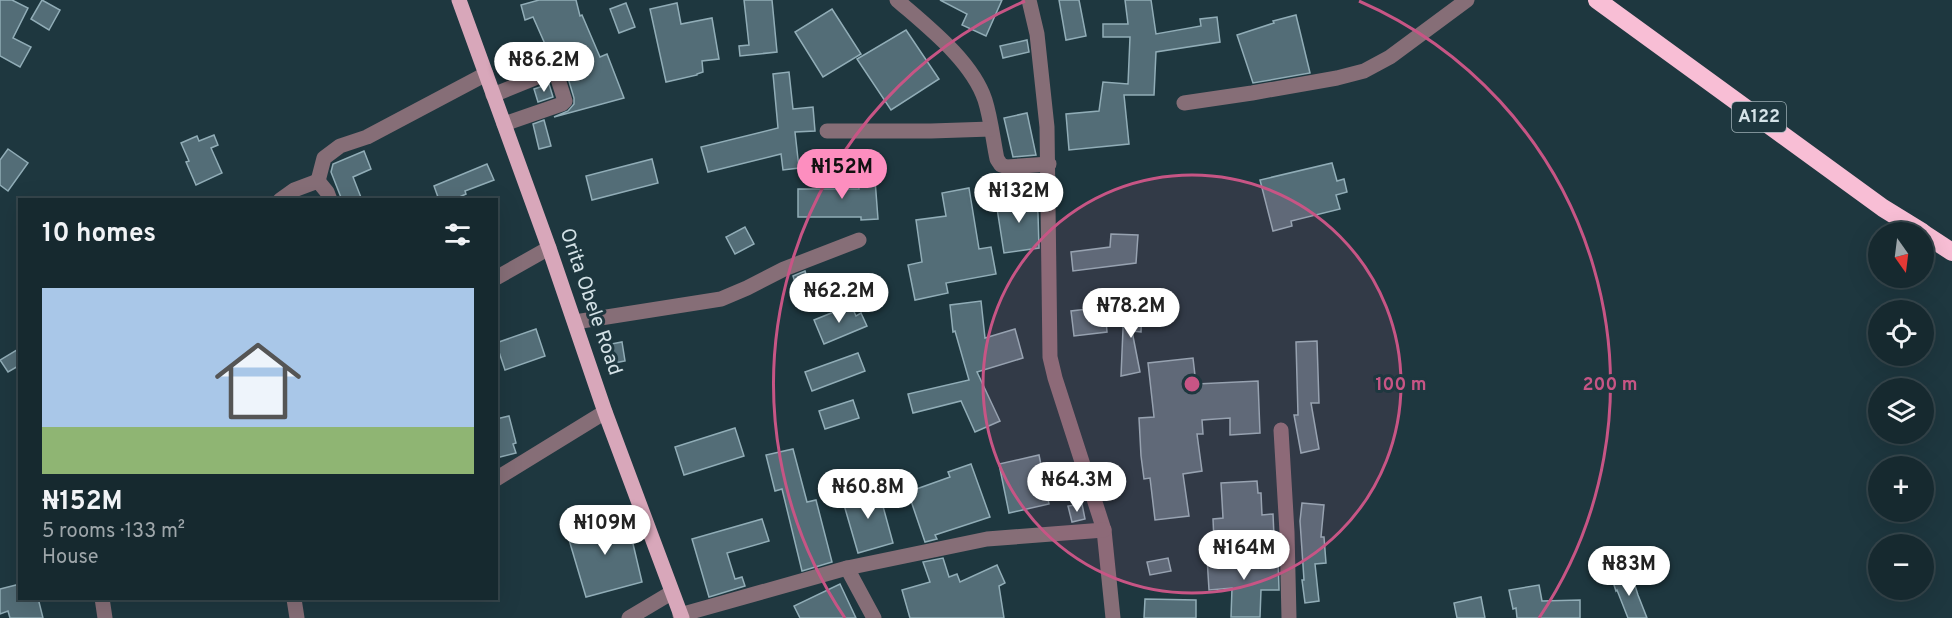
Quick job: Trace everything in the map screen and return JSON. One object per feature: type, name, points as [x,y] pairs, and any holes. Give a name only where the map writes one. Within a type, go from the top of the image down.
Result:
[{"type":"highway","name":"A122","points":[[1597,0],[1905,222]]},
{"type":"highway","name":"A122","points":[[1934,241],[1952,252]]},
{"type":"main road","name":"Orita Obele Road","points":[[459,0],[549,248],[605,412],[681,616]]},
{"type":"street","points":[[897,0],[922,21],[966,67],[978,84],[984,99],[997,159],[1001,165],[1007,167],[1049,164]]},
{"type":"street","points":[[1029,0],[1042,77],[1049,164],[1050,357],[1104,530],[1113,618]]},
{"type":"street","points":[[1184,103],[1337,78],[1364,71],[1390,57],[1467,0]]},
{"type":"street","points":[[493,95],[547,73],[557,76],[565,97],[562,105],[504,124]]},
{"type":"street","points":[[318,181],[324,159],[340,146],[367,136],[486,74]]},
{"type":"street","points":[[826,131],[991,129]]},
{"type":"street","points":[[283,198],[294,190],[318,181]]},
{"type":"street","points":[[318,181],[329,198]]},
{"type":"street","points":[[575,322],[721,299],[784,269],[859,240]]},
{"type":"street","points":[[498,277],[549,248]]},
{"type":"street","points":[[498,478],[605,412]]},
{"type":"street","points":[[1281,430],[1290,618]]},
{"type":"street","points":[[681,616],[847,568],[987,539],[1104,530]]},
{"type":"street","points":[[847,568],[874,618]]},
{"type":"street","points":[[629,618],[671,593]]},
{"type":"street","points":[[102,600],[105,618]]},
{"type":"street","points":[[294,600],[297,618]]},
{"type":"building","points":[[0,0],[12,0],[28,8],[13,38],[31,47],[20,67],[0,56]]},
{"type":"building","points":[[42,0],[60,10],[49,30],[31,19]]},
{"type":"building","points":[[539,0],[576,0],[580,16],[582,15],[600,57],[607,54],[624,98],[554,117],[568,111],[574,104],[568,78],[588,72],[580,50],[553,62],[533,17],[525,20],[521,5]]},
{"type":"building","points":[[744,0],[772,0],[777,52],[740,56],[739,46],[749,45]]},
{"type":"building","points":[[940,0],[1002,0],[986,36],[962,25],[967,14]]},
{"type":"building","points":[[1059,0],[1079,0],[1086,36],[1066,40]]},
{"type":"building","points":[[1125,0],[1151,0],[1156,34],[1201,26],[1200,19],[1217,17],[1220,42],[1156,52],[1154,95],[1124,95],[1129,144],[1069,150],[1066,114],[1099,111],[1103,82],[1128,84],[1130,37],[1103,37],[1103,24],[1128,24]]},
{"type":"building","points":[[626,3],[635,27],[619,33],[610,9]]},
{"type":"building","points":[[677,3],[681,24],[712,18],[719,59],[702,61],[703,72],[697,75],[666,82],[650,9]]},
{"type":"building","points":[[832,9],[861,54],[823,77],[795,32]]},
{"type":"building","points":[[1296,15],[1310,73],[1253,83],[1237,35]]},
{"type":"building","points":[[906,30],[939,79],[891,110],[857,59]]},
{"type":"building","points":[[1027,40],[1029,52],[1003,58],[1000,46]]},
{"type":"building","points":[[789,72],[793,109],[813,107],[815,131],[795,132],[799,168],[783,170],[781,154],[708,172],[701,147],[778,128],[773,74]]},
{"type":"building","points":[[549,84],[553,97],[538,102],[534,89]]},
{"type":"building","points":[[1027,113],[1036,155],[1013,157],[1004,118]]},
{"type":"building","points":[[544,120],[551,146],[539,149],[533,124]]},
{"type":"building","points":[[214,135],[218,145],[211,148],[222,173],[196,185],[181,143],[197,136],[199,141]]},
{"type":"building","points":[[8,149],[28,163],[8,191],[0,185],[0,160]]},
{"type":"building","points":[[364,151],[371,169],[353,177],[361,198],[341,198],[331,172],[333,164]]},
{"type":"building","points":[[652,159],[658,183],[592,200],[586,176]]},
{"type":"building","points":[[1332,163],[1337,181],[1344,179],[1347,192],[1336,195],[1340,209],[1291,221],[1292,226],[1273,231],[1260,180]]},
{"type":"building","points":[[487,164],[494,180],[465,191],[466,194],[457,198],[438,198],[434,186]]},
{"type":"building","points":[[874,166],[878,219],[798,217],[798,189],[859,189],[857,168]]},
{"type":"building","points":[[969,188],[979,249],[991,247],[996,274],[946,283],[948,293],[915,300],[908,265],[922,262],[916,220],[946,216],[942,193]]},
{"type":"building","points":[[1036,196],[1039,248],[1004,253],[996,202]]},
{"type":"building","points":[[745,227],[754,244],[735,254],[726,237]]},
{"type":"building","points":[[1111,234],[1138,235],[1136,263],[1073,271],[1071,252],[1110,247]]},
{"type":"building","points":[[805,271],[815,306],[803,309],[793,276]]},
{"type":"building","points":[[981,301],[985,338],[1015,329],[1023,358],[977,372],[1000,421],[975,432],[961,401],[913,413],[908,394],[969,380],[955,331],[953,332],[950,305]]},
{"type":"building","points":[[851,305],[856,316],[861,313],[867,326],[824,344],[814,320]]},
{"type":"building","points":[[1124,305],[1142,306],[1141,332],[1132,331],[1140,372],[1121,376]]},
{"type":"building","points":[[1105,307],[1107,332],[1074,336],[1071,311]]},
{"type":"building","points":[[536,329],[545,356],[505,370],[498,342]]},
{"type":"building","points":[[1317,341],[1319,403],[1311,403],[1319,449],[1301,453],[1294,415],[1298,415],[1296,342]]},
{"type":"building","points":[[622,342],[625,361],[614,363],[611,344]]},
{"type":"building","points":[[18,349],[18,366],[8,372],[0,360]]},
{"type":"building","points":[[858,353],[865,371],[812,391],[805,372]]},
{"type":"building","points":[[1193,358],[1196,384],[1258,381],[1260,433],[1230,435],[1230,418],[1202,420],[1203,434],[1197,434],[1202,471],[1183,474],[1189,516],[1155,520],[1150,478],[1144,479],[1139,418],[1154,417],[1148,363]]},
{"type":"building","points":[[853,400],[859,418],[825,429],[819,411]]},
{"type":"building","points":[[509,416],[516,443],[513,444],[516,453],[498,458],[498,419]]},
{"type":"building","points":[[735,428],[744,456],[684,475],[675,447]]},
{"type":"building","points":[[793,449],[807,502],[816,500],[832,562],[802,571],[782,489],[775,491],[766,455]]},
{"type":"building","points":[[1039,455],[1049,504],[1009,513],[999,464]]},
{"type":"building","points":[[971,464],[990,517],[935,535],[937,539],[925,542],[908,492],[950,477],[948,472]]},
{"type":"building","points":[[1257,481],[1258,493],[1261,493],[1262,515],[1273,514],[1274,536],[1214,541],[1213,519],[1223,518],[1221,483]]},
{"type":"building","points":[[878,488],[893,543],[858,553],[842,498]]},
{"type":"building","points":[[1302,503],[1324,505],[1321,537],[1324,537],[1326,563],[1315,564],[1319,601],[1305,603],[1300,521]]},
{"type":"building","points":[[1082,504],[1085,519],[1072,522],[1068,506]]},
{"type":"building","points":[[626,514],[642,582],[586,597],[567,533]]},
{"type":"building","points":[[762,519],[769,541],[727,553],[735,579],[742,577],[745,586],[709,597],[692,539]]},
{"type":"building","points":[[1207,557],[1278,558],[1279,590],[1261,590],[1260,617],[1231,617],[1232,588],[1209,590]]},
{"type":"building","points":[[943,558],[949,577],[957,574],[960,582],[997,565],[1005,583],[999,586],[1004,618],[910,618],[902,590],[930,582],[923,562]]},
{"type":"building","points":[[1168,558],[1171,571],[1150,575],[1147,562]]},
{"type":"building","points":[[1631,573],[1647,618],[1628,618],[1616,591],[1612,579]]},
{"type":"building","points":[[18,584],[18,600],[38,600],[43,618],[10,618],[8,611],[0,614],[0,589]]},
{"type":"building","points":[[840,584],[856,618],[800,618],[794,606]]},
{"type":"building","points":[[1539,585],[1542,601],[1580,600],[1580,618],[1517,618],[1509,590]]},
{"type":"building","points":[[1481,597],[1485,618],[1457,618],[1454,603]]},
{"type":"building","points":[[1145,599],[1196,600],[1196,618],[1144,618]]}]
